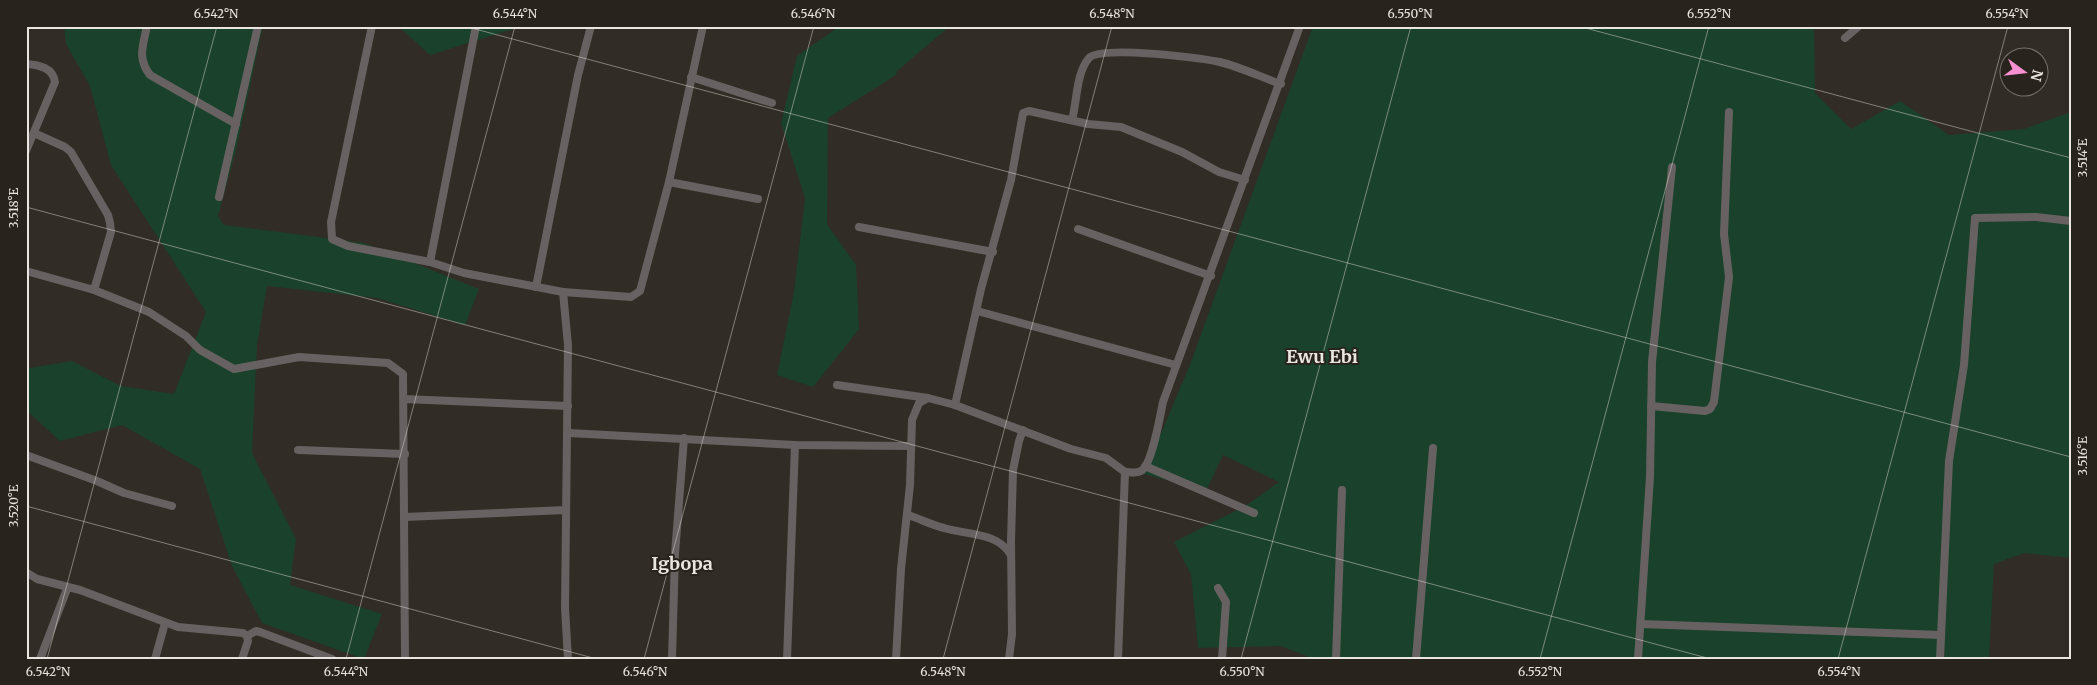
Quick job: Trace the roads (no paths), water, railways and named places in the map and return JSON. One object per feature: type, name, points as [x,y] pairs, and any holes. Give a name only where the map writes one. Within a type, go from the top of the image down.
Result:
[{"type":"street","points":[[147,26],[141,57],[143,65],[150,75],[236,124]]},
{"type":"street","points":[[219,197],[258,26]]},
{"type":"street","points":[[372,26],[331,222],[330,236],[336,242],[348,246],[430,262],[464,273],[563,292],[631,297],[640,291],[669,182],[703,26]]},
{"type":"street","points":[[430,262],[476,26]]},
{"type":"street","points":[[536,286],[578,75],[591,26]]},
{"type":"street","points":[[837,385],[928,398],[1023,430],[1071,449],[1106,458],[1125,472],[1138,472],[1145,466],[1156,435],[1162,402],[1211,276],[1281,84],[1300,26]]},
{"type":"street","points":[[1845,38],[1859,26]]},
{"type":"street","points":[[1072,120],[1082,70],[1090,57],[1103,52],[1165,55],[1220,62],[1281,84]]},
{"type":"street","points":[[26,64],[49,70],[54,75],[55,82],[26,151]]},
{"type":"street","points":[[691,77],[772,102]]},
{"type":"street","points":[[955,406],[1011,180],[1023,113],[1029,111],[1121,127],[1182,152],[1219,172],[1245,180]]},
{"type":"street","points":[[1651,406],[1705,411],[1714,402],[1729,277],[1724,234],[1729,112]]},
{"type":"street","points":[[34,133],[65,147],[71,152],[108,215],[111,232],[94,290]]},
{"type":"street","points":[[1638,659],[1650,477],[1654,342],[1672,167]]},
{"type":"street","points":[[669,182],[758,199]]},
{"type":"street","points":[[1940,659],[1949,461],[1964,365],[1975,218],[2036,217],[2071,220]]},
{"type":"street","points":[[859,227],[992,252]]},
{"type":"street","points":[[1078,229],[1211,276]]},
{"type":"street","points":[[26,271],[94,290],[148,312],[186,336],[200,350],[234,369],[299,358],[388,363],[403,374],[405,659]]},
{"type":"street","points":[[563,292],[568,345],[565,608],[568,659]]},
{"type":"street","points":[[977,311],[1176,366]]},
{"type":"street","points":[[404,398],[568,406]]},
{"type":"street","points":[[896,659],[901,570],[908,515],[910,446],[914,415],[919,403],[928,398]]},
{"type":"street","points":[[1009,659],[1012,634],[1013,470],[1018,441],[1023,430]]},
{"type":"street","points":[[568,433],[796,444],[910,446]]},
{"type":"street","points":[[672,659],[676,554],[684,438]]},
{"type":"street","points":[[786,659],[796,444]]},
{"type":"street","points":[[1416,659],[1433,448]]},
{"type":"street","points":[[298,450],[405,454]]},
{"type":"street","points":[[26,456],[97,481],[124,493],[172,506]]},
{"type":"street","points":[[1145,466],[1254,513]]},
{"type":"street","points":[[1118,659],[1125,472]]},
{"type":"street","points":[[1336,659],[1342,490]]},
{"type":"street","points":[[405,517],[566,510]]},
{"type":"street","points":[[908,515],[945,529],[996,541],[1004,545],[1012,556]]},
{"type":"street","points":[[26,572],[37,579],[80,590],[165,623],[187,629],[210,629],[247,636],[256,631],[332,659]]},
{"type":"street","points":[[40,659],[67,588]]},
{"type":"street","points":[[1218,588],[1226,602],[1222,659]]},
{"type":"street","points":[[155,659],[165,623]]},
{"type":"street","points":[[1641,624],[1941,635]]},
{"type":"street","points":[[242,659],[248,641],[247,636]]},
{"type":"district","name":"Ewu Ebi","points":[[1322,356]]},
{"type":"district","name":"Igbopa","points":[[682,563]]}]
